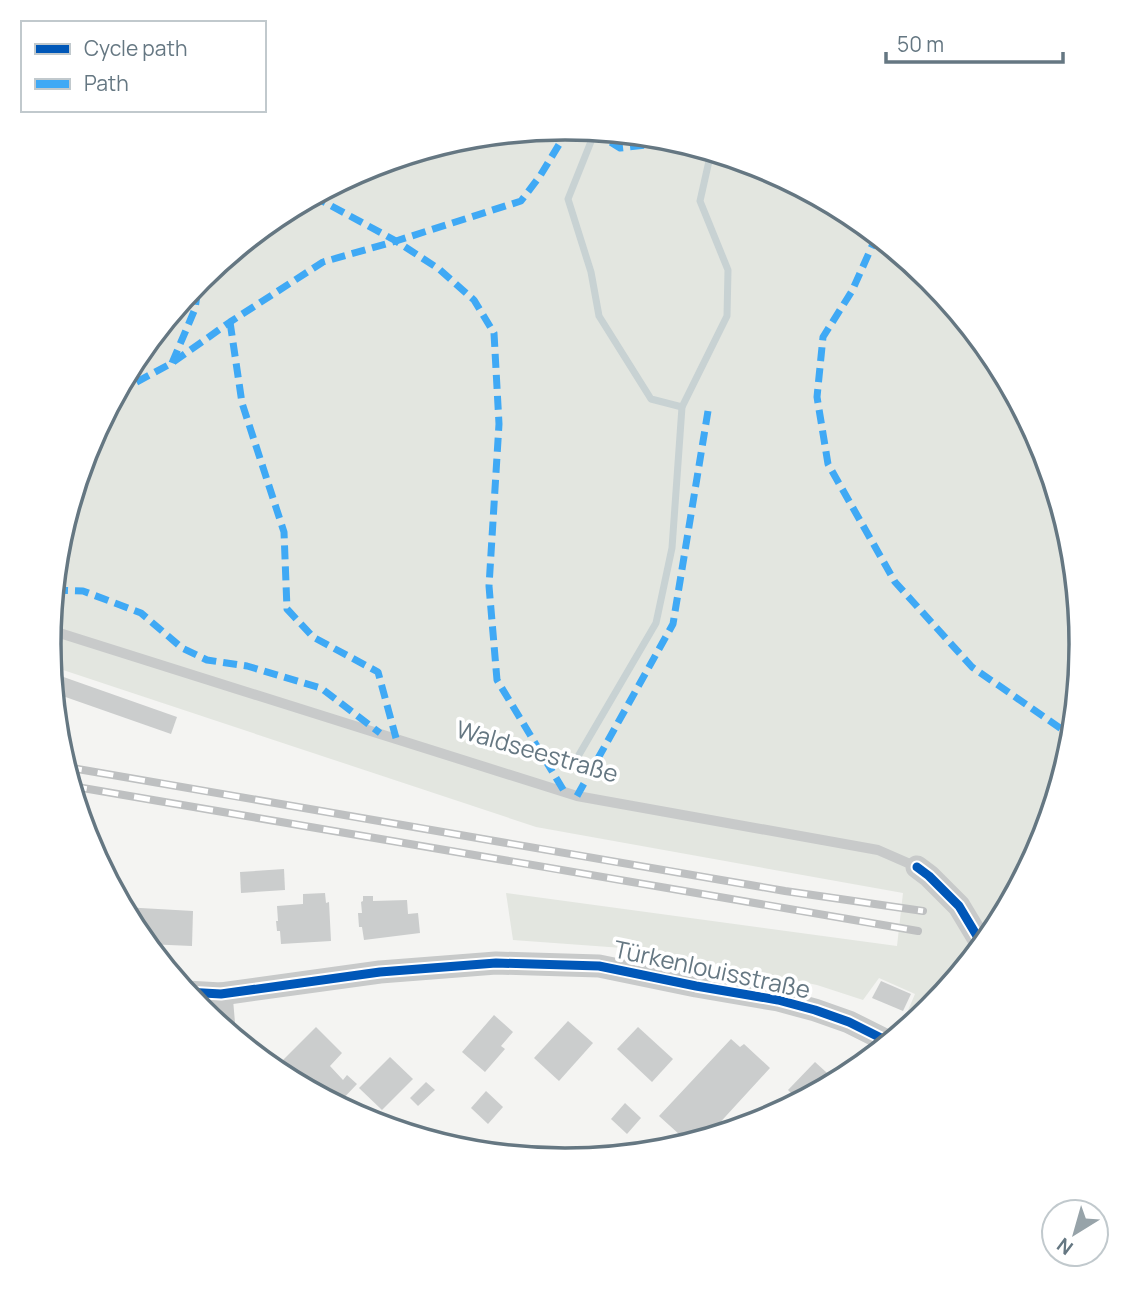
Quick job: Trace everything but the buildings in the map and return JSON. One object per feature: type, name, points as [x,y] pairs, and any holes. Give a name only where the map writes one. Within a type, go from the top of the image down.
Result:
[{"type":"street","name":"Waldseestraße","points":[[917,867],[959,906],[977,936]]},
{"type":"street","name":"Türkenlouisstraße","points":[[201,993],[220,994],[380,972],[496,963],[600,966],[803,1006],[849,1022],[881,1037]]},
{"type":"street","points":[[220,994],[222,1014]]},
{"type":"lane","name":"Waldseestraße","points":[[61,634],[577,796],[878,850],[917,867]]},
{"type":"shaded area","points":[[566,140],[598,141],[664,150],[696,157],[758,179],[789,192],[846,225],[898,265],[922,288],[945,312],[985,364],[1018,421],[1031,452],[1053,514],[1060,546],[1069,612],[1070,644],[1069,677],[1060,743],[1043,807],[1018,868],[1002,897],[966,951],[945,977],[905,1017],[915,994],[879,978],[863,1000],[817,985],[650,950],[513,940],[506,893],[897,946],[903,893],[536,827],[62,670],[62,612],[71,546],[78,514],[100,452],[113,421],[146,364],[186,312],[209,288],[233,265],[285,225],[342,192],[373,179],[435,157],[467,150],[533,141]]},
{"type":"waterway","points":[[591,141],[568,199],[591,272],[599,316],[651,399],[682,407]]},
{"type":"waterway","points":[[573,765],[656,623],[672,548],[682,407],[727,316],[728,270],[700,201],[709,161]]},
{"type":"railway","points":[[77,769],[785,891],[923,911]]},
{"type":"railway","points":[[82,788],[918,931]]},
{"type":"marked path","points":[[134,383],[172,363],[323,262],[521,201],[562,140]]},
{"type":"marked path","points":[[611,143],[620,148],[638,146]]},
{"type":"marked path","points":[[324,202],[396,241],[439,269],[474,300],[494,333],[499,424],[489,586],[497,680],[564,791]]},
{"type":"marked path","points":[[873,245],[852,291],[823,337],[817,397],[828,464],[895,582],[972,667],[1062,729]]},
{"type":"marked path","points":[[172,363],[196,301]]},
{"type":"marked path","points":[[230,322],[242,403],[284,532],[287,609],[313,637],[378,672],[396,738]]},
{"type":"marked path","points":[[577,796],[673,624],[708,411]]},
{"type":"marked path","points":[[65,590],[83,591],[141,613],[182,648],[207,660],[247,666],[321,688],[380,733]]},
{"type":"cycle path","points":[[917,867],[959,906],[977,936]]},
{"type":"cycle path","points":[[201,993],[221,994],[380,972],[496,963],[599,966],[778,1000],[849,1022],[881,1038]]}]
